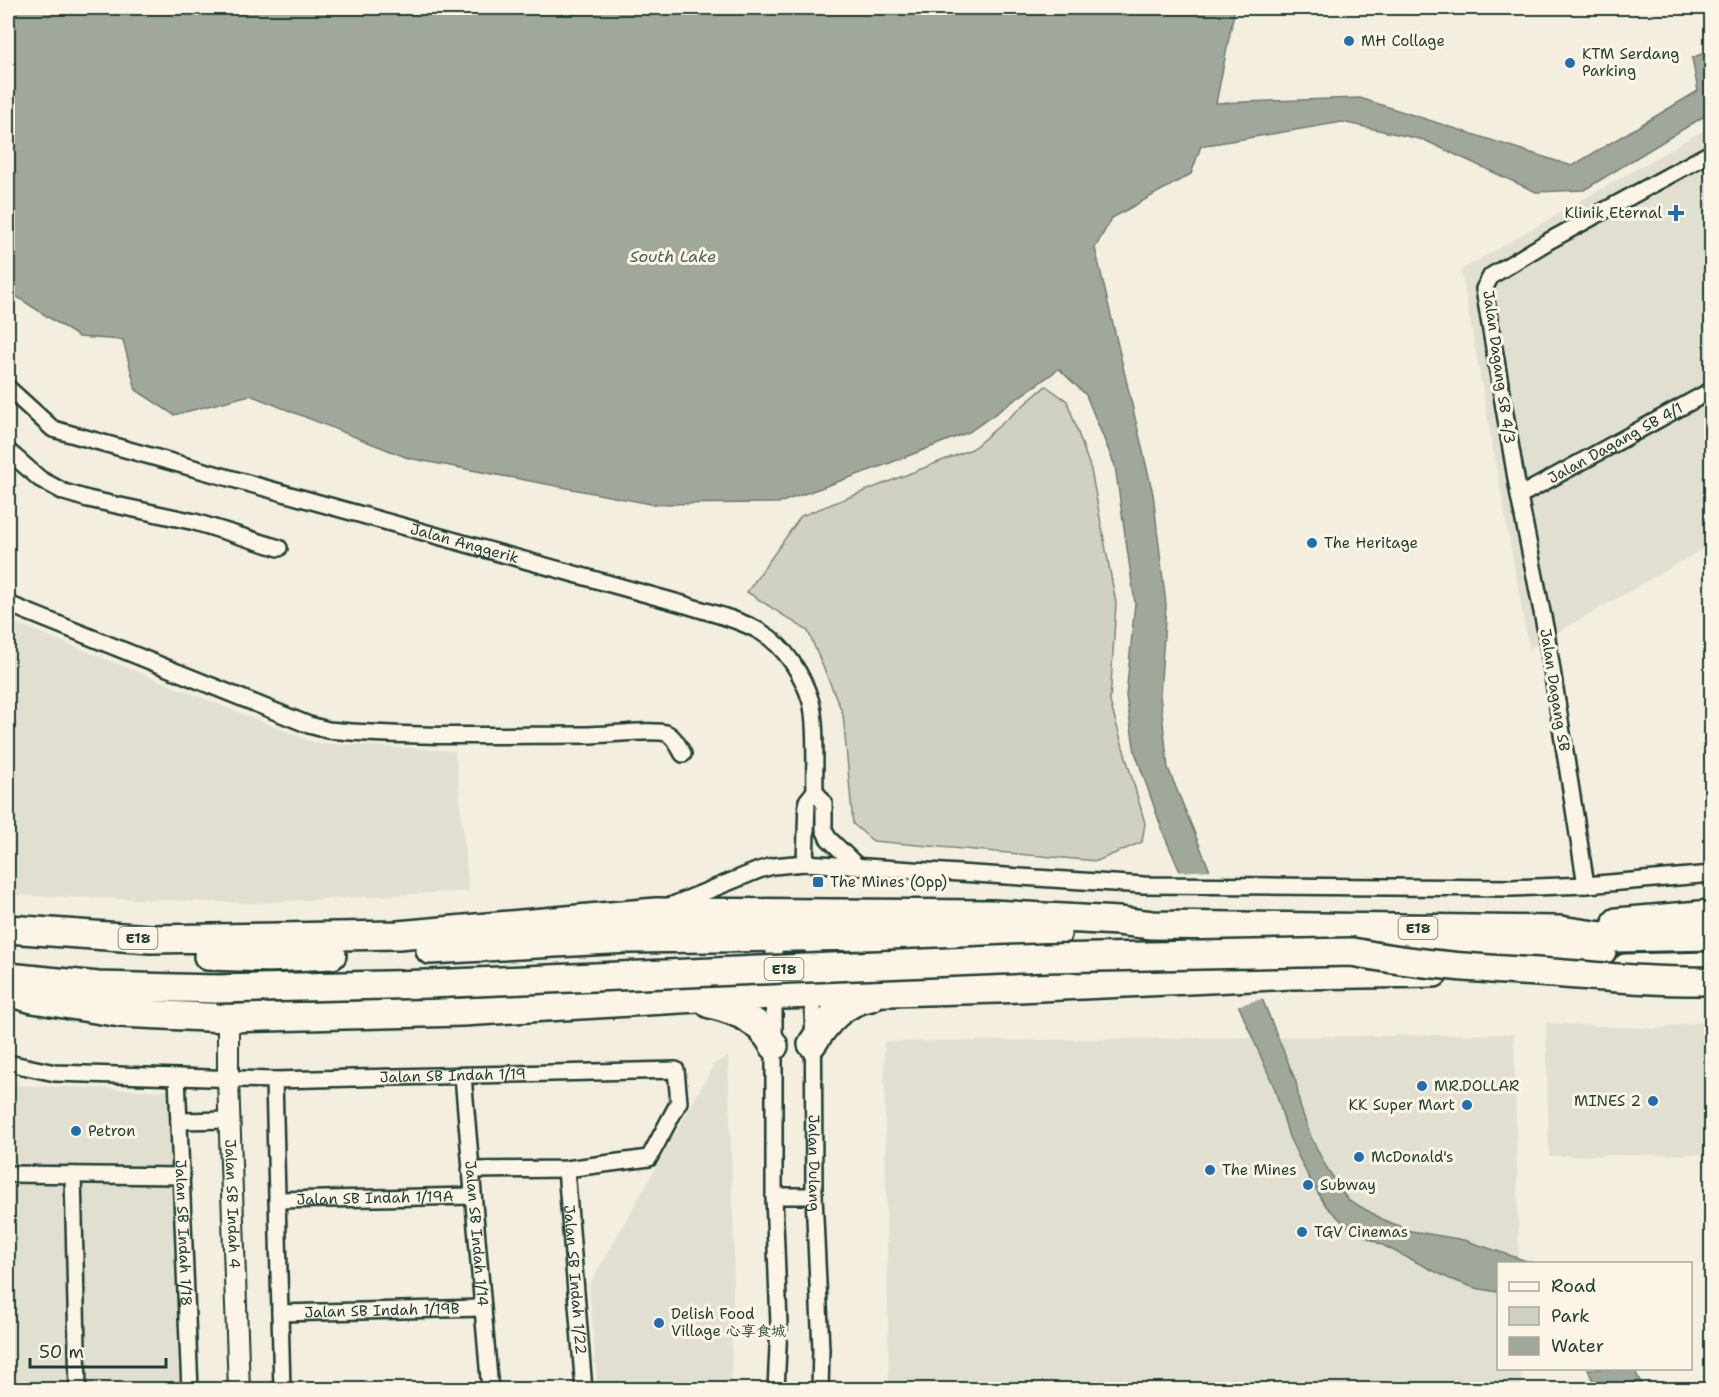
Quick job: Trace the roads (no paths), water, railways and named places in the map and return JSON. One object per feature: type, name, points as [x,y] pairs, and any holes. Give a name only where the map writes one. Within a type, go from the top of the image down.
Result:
[{"type":"highway","name":"E18","points":[[8,929],[150,939],[348,937],[409,934],[656,912],[991,914],[1152,925],[1560,930]]},
{"type":"highway","points":[[1560,930],[1603,923],[1712,915]]},
{"type":"highway","points":[[8,936],[30,942],[151,955],[270,958],[628,939],[1119,932],[1152,925]]},
{"type":"highway","points":[[1560,930],[1616,938],[1712,936]]},
{"type":"highway","points":[[897,936],[883,938],[870,944],[864,951],[862,968],[863,976],[869,984],[880,989],[899,992]]},
{"type":"highway","points":[[701,998],[726,992],[736,984],[740,975],[741,965],[735,951],[727,943],[716,938]]},
{"type":"highway","points":[[1352,952],[1402,948],[1653,952],[1712,950]]},
{"type":"highway","name":"E18","points":[[8,977],[98,986],[216,989],[417,984],[1046,958],[1352,952]]},
{"type":"highway","points":[[1352,952],[1400,961],[1467,967],[1712,981]]},
{"type":"highway","points":[[8,992],[33,999],[120,1013],[228,1018],[462,1012],[701,998],[1168,982],[1292,975],[1712,966]]},
{"type":"highway","points":[[812,1044],[825,1023],[844,1008],[862,999],[899,992]]},
{"type":"highway","points":[[701,998],[754,1021],[767,1034],[774,1047]]},
{"type":"street","name":"Jalan Dagang SB 4/3","points":[[1519,496],[1484,289],[1491,276],[1546,242],[1712,152]]},
{"type":"street","name":"Jalan Anggerik","points":[[8,388],[53,429],[686,605],[739,622],[760,632],[784,650],[797,671],[811,703],[814,791],[807,801],[805,863]]},
{"type":"street","name":"Jalan Dagang SB 4/1","points":[[1519,496],[1712,390]]},
{"type":"street","points":[[8,451],[40,479],[64,492],[195,522],[279,548]]},
{"type":"street","name":"Jalan Dagang SB","points":[[1519,496],[1546,632],[1586,885]]},
{"type":"street","points":[[8,604],[309,725],[328,730],[459,735],[609,735],[655,732],[667,734],[676,742],[683,754]]},
{"type":"street","name":"Jalan Anggerik","points":[[814,791],[824,803],[825,829],[828,838],[858,867]]},
{"type":"street","points":[[656,912],[759,870],[772,866],[805,863],[1144,885],[1511,888],[1586,885],[1712,874]]},
{"type":"street","points":[[774,938],[774,1196],[779,1325],[776,1389]]},
{"type":"street","name":"Jalan Dulang","points":[[813,938],[814,1196],[821,1349],[820,1389]]},
{"type":"street","name":"Jalan SB Indah 4","points":[[228,1018],[229,1120],[239,1389]]},
{"type":"street","name":"Jalan SB Indah 1/19","points":[[8,1063],[55,1073],[274,1080],[675,1070],[679,1102],[649,1158],[566,1169]]},
{"type":"street","name":"Jalan SB Indah 1/14","points":[[463,1076],[490,1389]]},
{"type":"street","name":"Jalan SB Indah 1/18","points":[[177,1077],[190,1389]]},
{"type":"street","points":[[274,1080],[282,1389]]},
{"type":"street","points":[[179,1121],[229,1120]]},
{"type":"street","points":[[470,1170],[566,1169]]},
{"type":"street","name":"Jalan SB Indah 1/22","points":[[566,1169],[584,1389]]},
{"type":"street","points":[[8,1174],[182,1176]]},
{"type":"street","points":[[73,1175],[78,1389]]},
{"type":"street","name":"Jalan SB Indah 1/19A","points":[[277,1200],[473,1196]]},
{"type":"street","points":[[774,1196],[814,1196]]},
{"type":"street","name":"Jalan SB Indah 1/19B","points":[[280,1313],[483,1308]]},
{"type":"water","name":"South Lake","points":[[8,8],[1235,8],[1216,103],[1360,98],[1572,166],[1698,91],[1692,58],[1711,50],[1711,112],[1584,190],[1536,192],[1424,140],[1342,122],[1201,146],[1191,174],[1112,218],[1095,248],[1153,494],[1166,605],[1160,695],[1168,768],[1296,1082],[1300,1106],[1311,1137],[1325,1165],[1347,1199],[1382,1219],[1411,1231],[1464,1240],[1530,1262],[1497,1262],[1497,1292],[1475,1288],[1450,1279],[1350,1229],[1326,1206],[1308,1176],[1289,1137],[1275,1089],[1164,835],[1135,752],[1126,696],[1135,603],[1115,466],[1086,395],[1059,369],[969,432],[779,503],[651,504],[408,458],[250,395],[174,415],[136,390],[123,340],[79,337],[8,291]]},
{"type":"water","points":[[1588,1370],[1634,1370],[1644,1389],[1596,1389]]},
{"type":"place","name":"MH Collage","points":[[1349,41]]},
{"type":"place","name":"KTM Serdang Parking","points":[[1570,63]]},
{"type":"place","name":"Klinik Eternal","points":[[1676,213]]},
{"type":"place","name":"The Heritage","points":[[1312,543]]},
{"type":"place","name":"The Mines (Opp)","points":[[818,882]]},
{"type":"place","name":"MR.DOLLAR","points":[[1422,1086]]},
{"type":"place","name":"MINES 2","points":[[1653,1101]]},
{"type":"place","name":"KK Super Mart","points":[[1467,1105]]},
{"type":"place","name":"Petron","points":[[76,1131]]},
{"type":"place","name":"McDonald's","points":[[1359,1157]]},
{"type":"place","name":"The Mines","points":[[1210,1170]]},
{"type":"place","name":"Subway","points":[[1308,1185]]},
{"type":"place","name":"TGV Cinemas","points":[[1302,1232]]},
{"type":"place","name":"Delish Food Village 心享食城","points":[[659,1323]]}]
